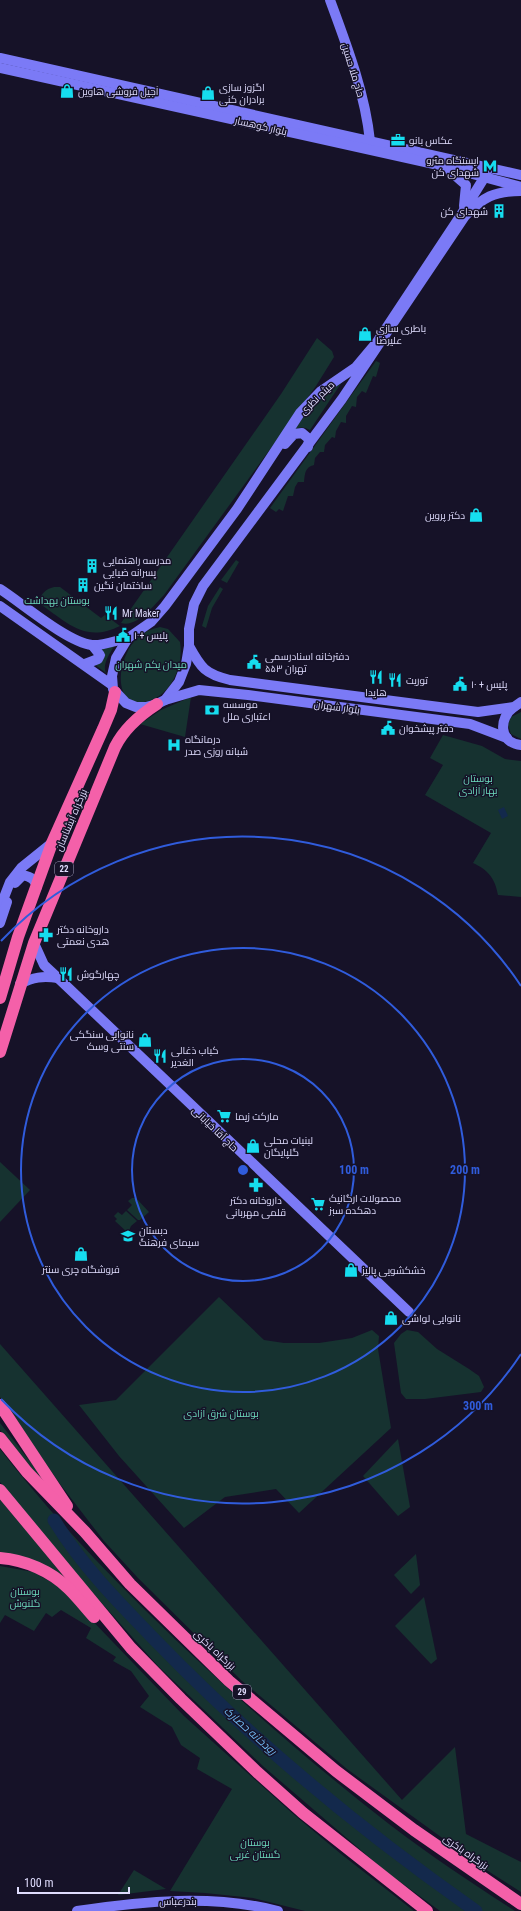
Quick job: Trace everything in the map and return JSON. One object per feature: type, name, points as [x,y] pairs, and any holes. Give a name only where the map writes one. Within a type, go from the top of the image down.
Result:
[{"type":"highway","name":"بزرگراه آبشناسان","points":[[1,993],[18,937],[52,843],[111,710],[113,689]]},
{"type":"highway","name":"بزرگراه آبشناسان","points":[[0,1052],[34,943],[120,736],[144,713],[161,702]]},
{"type":"highway","points":[[103,729],[110,725],[115,725],[119,729],[120,736]]},
{"type":"highway","points":[[0,1405],[85,1532]]},
{"type":"highway","points":[[0,1418],[45,1473]]},
{"type":"highway","name":"بزرگراه باکری","points":[[0,1438],[27,1472],[85,1532],[130,1584],[229,1681],[336,1771],[414,1830],[521,1904]]},
{"type":"highway","points":[[0,1490],[131,1648],[181,1699],[263,1777],[315,1823],[427,1911]]},
{"type":"highway","points":[[0,1558],[28,1564],[56,1578],[68,1588],[93,1616],[131,1648]]},
{"type":"main road","name":"حاج ملا حسین","points":[[330,0],[359,89],[368,124],[370,141]]},
{"type":"main road","name":"بلوار کوهسار","points":[[0,58],[521,175]]},
{"type":"main road","name":"بلوار کوهسار","points":[[0,68],[443,166],[521,187]]},
{"type":"main road","points":[[443,166],[456,175],[466,186],[465,202],[461,215]]},
{"type":"main road","name":"میثم نظری","points":[[128,638],[151,622],[166,606],[269,462],[279,444],[309,403],[333,381],[356,367],[377,342],[461,215],[484,178],[488,168]]},
{"type":"main road","name":"میثم نظری","points":[[190,646],[189,629],[191,616],[194,604],[203,586],[308,447],[342,399],[465,216],[486,197],[505,191],[521,191]]},
{"type":"main road","points":[[269,462],[294,434],[302,433],[306,436],[309,439],[308,447]]},
{"type":"main road","points":[[0,588],[68,636],[92,645],[100,655],[98,659],[85,664]]},
{"type":"main road","points":[[0,606],[85,664],[126,703],[136,707],[146,707],[161,702],[173,691],[183,674],[190,646]]},
{"type":"main road","points":[[92,645],[128,638]]},
{"type":"main road","points":[[113,689],[112,676],[116,658],[128,638]]},
{"type":"main road","name":"بلوار شهران","points":[[190,646],[199,664],[212,676],[230,680],[478,712],[519,705]]},
{"type":"main road","name":"بلوار شهران","points":[[161,702],[199,690],[470,724],[514,742],[521,750]]},
{"type":"main road","points":[[514,742],[502,728],[505,716],[519,705]]},
{"type":"main road","points":[[0,908],[10,882],[21,868],[52,843]]},
{"type":"main road","points":[[0,923],[15,882],[23,876],[30,876],[35,881],[37,887]]},
{"type":"main road","name":"حاج آقا خیابانی","points":[[34,943],[44,965],[409,1312]]},
{"type":"main road","points":[[20,984],[40,976],[58,978]]},
{"type":"main road","name":"بندرعباس","points":[[77,1911],[154,1901],[190,1901],[254,1905],[278,1911]]},
{"type":"green space","points":[[317,338],[332,351],[334,357],[316,386],[164,595],[145,615],[139,619],[127,624],[121,623],[281,394]]},
{"type":"green space","points":[[376,361],[380,363],[376,377],[373,376],[366,393],[362,391],[357,397],[356,407],[352,406],[346,416],[346,423],[341,422],[336,431],[335,438],[332,437],[325,445],[324,452],[320,452],[315,458],[314,465],[307,469],[304,482],[298,482],[293,496],[288,496],[283,511],[279,509],[276,512],[270,508]]},
{"type":"green space","points":[[344,379],[310,430],[301,428],[292,432],[318,399]]},
{"type":"green space","points":[[236,560],[239,562],[227,583],[221,580]]},
{"type":"green space","name":"بوستان بهداشت","points":[[54,587],[60,587],[101,618],[105,615],[120,626],[96,633],[76,628],[67,623],[37,602],[44,592]]},
{"type":"green space","points":[[220,587],[223,589],[212,608],[206,628],[202,626],[208,606]]},
{"type":"green space","name":"میدان یکم شهران","points":[[160,627],[168,629],[180,642],[181,651],[178,669],[170,685],[156,698],[138,702],[130,700],[125,695],[121,680],[121,671],[126,655],[139,636],[154,628]]},
{"type":"green space","points":[[116,643],[106,661],[106,673],[94,664],[96,647]]},
{"type":"green space","points":[[191,697],[185,737],[140,724],[161,710]]},
{"type":"green space","points":[[521,712],[521,739],[511,734],[508,725],[511,717]]},
{"type":"green space","name":"بوستان بهار آزادی","points":[[443,735],[482,746],[505,759],[521,761],[521,897],[498,895],[493,879],[490,875],[473,863],[491,833],[425,795],[443,765],[430,758]]},
{"type":"green space","points":[[0,1162],[30,1190],[0,1222]]},
{"type":"green space","points":[[132,1198],[136,1198],[149,1212],[140,1220],[138,1220],[127,1210],[132,1205],[128,1201]]},
{"type":"green space","points":[[126,1211],[137,1221],[131,1226],[128,1233],[115,1221],[117,1219],[114,1216],[118,1212],[122,1215]]},
{"type":"green space","name":"بوستان شرق آزادی","points":[[219,1297],[264,1340],[284,1343],[319,1343],[352,1338],[372,1330],[379,1336],[378,1349],[391,1428],[299,1513],[276,1489],[225,1497],[184,1528],[119,1456],[79,1405],[116,1400]]},
{"type":"green space","points":[[407,1330],[418,1332],[437,1349],[479,1376],[484,1387],[481,1392],[425,1399],[406,1399],[401,1393],[394,1343],[401,1334]]},
{"type":"green space","points":[[0,1344],[402,1800],[455,1747],[466,1834],[521,1862],[521,1892],[488,1871],[347,1769],[242,1681],[138,1578],[104,1541],[60,1484],[0,1397]]},
{"type":"green space","points":[[0,1423],[50,1487],[31,1468],[0,1430]]},
{"type":"green space","points":[[398,1439],[410,1507],[398,1516],[363,1476]]},
{"type":"green space","points":[[0,1449],[45,1504],[93,1557],[169,1633],[242,1701],[290,1743],[389,1824],[435,1858],[515,1911],[440,1911],[384,1870],[264,1767],[158,1666],[75,1573],[0,1482]]},
{"type":"green space","points":[[0,1499],[95,1614],[71,1587],[0,1555]]},
{"type":"green space","points":[[416,1554],[420,1585],[411,1594],[394,1575]]},
{"type":"green space","name":"بوستان گستان غربی","points":[[0,1566],[33,1572],[60,1587],[184,1716],[292,1813],[341,1854],[414,1911],[305,1911],[253,1898],[170,1891],[232,1789],[197,1769],[200,1758],[181,1745],[172,1727],[140,1707],[149,1696],[131,1671],[113,1661],[116,1657],[86,1638],[91,1628],[61,1610],[52,1617],[46,1613],[34,1631],[5,1615],[0,1623]]},
{"type":"green space","points":[[424,1597],[437,1659],[431,1664],[395,1626]]},
{"type":"green space","points":[[134,1870],[166,1889],[118,1895]]},
{"type":"water","points":[[504,807],[508,816],[502,819],[498,810]]},
{"type":"waterway","name":"رودخانه حصارک","points":[[54,1520],[89,1569],[116,1599],[157,1642],[232,1715],[310,1784],[351,1817],[434,1881],[476,1911]]},
{"type":"place","name":"آجیل فروشی هاوین","points":[[67,91]]},
{"type":"place","name":"اگزوز سازی برادران کنی","points":[[208,93]]},
{"type":"place","name":"عکاس بانو","points":[[398,140]]},
{"type":"place","name":"ایستگاه مترو شهدای کن","points":[[490,166]]},
{"type":"place","name":"شهدای کن","points":[[499,211]]},
{"type":"place","name":"باطری سازی علیرضا","points":[[365,334]]},
{"type":"place","name":"دکتر پروین","points":[[476,515]]},
{"type":"place","name":"مدرسه راهنمایی پسرانه ضیایی","points":[[92,566]]},
{"type":"place","name":"ساختمان نگین","points":[[83,585]]},
{"type":"place","name":"Mr Maker","points":[[111,613]]},
{"type":"place","name":"پلیس +۱۰","points":[[123,635]]},
{"type":"place","name":"دفترخانه اسنادرسمی ۵۵۳ تهران","points":[[254,662]]},
{"type":"place","name":"هایدا","points":[[376,677]]},
{"type":"place","name":"توریت","points":[[395,680]]},
{"type":"place","name":"پلیس + ۱۰","points":[[460,684]]},
{"type":"place","name":"موسسه اعتباری ملل","points":[[212,710]]},
{"type":"place","name":"دفتر پیشخوان","points":[[388,728]]},
{"type":"place","name":"درمانگاه شبانه روزی صدر","points":[[174,745]]},
{"type":"place","name":"داروخانه دكتر هدی نعمتی","points":[[46,935]]},
{"type":"place","name":"چهارگوش","points":[[66,974]]},
{"type":"place","name":"نانوایی سنگکی سنتی وسک","points":[[145,1040]]},
{"type":"place","name":"کباب ذغالی الغدیر","points":[[160,1056]]},
{"type":"place","name":"مارکت زیما","points":[[224,1116]]},
{"type":"place","name":"لبنیات محلی گلپایگان","points":[[253,1146]]},
{"type":"place","name":"داروخانه دکتر قلمی مهربانی","points":[[256,1185]]},
{"type":"place","name":"محصولات ارگانیک دهکده سبز","points":[[318,1204]]},
{"type":"place","name":"دبستان سیمای فرهنگ","points":[[128,1236]]},
{"type":"place","name":"فروشگاه چری سنتر","points":[[81,1254]]},
{"type":"place","name":"خشکشویی پالیز","points":[[351,1270]]},
{"type":"place","name":"نانوایی لواشی","points":[[391,1318]]},
{"type":"park label","name":"بوستان گلنوش","points":[[25,1596]]}]
